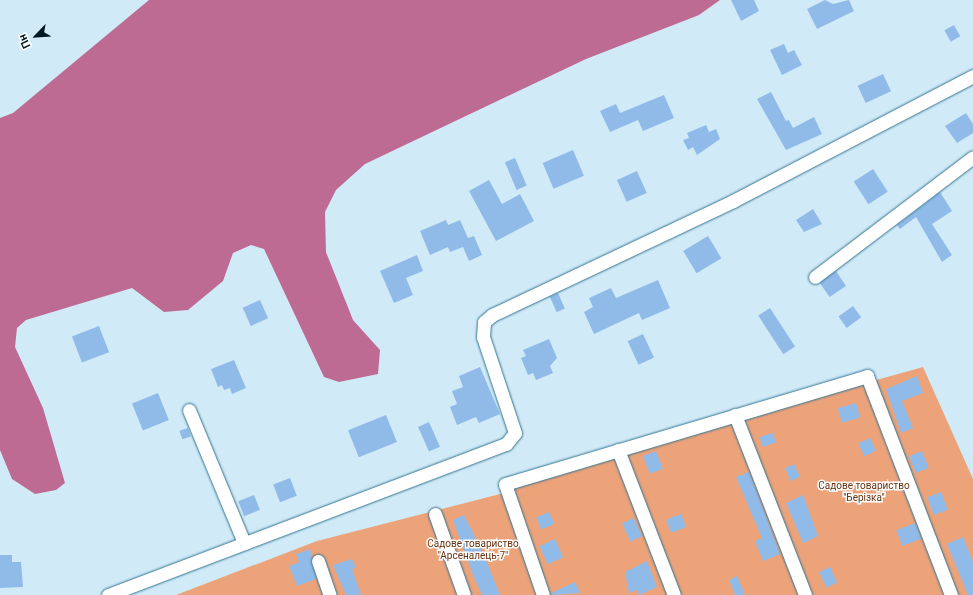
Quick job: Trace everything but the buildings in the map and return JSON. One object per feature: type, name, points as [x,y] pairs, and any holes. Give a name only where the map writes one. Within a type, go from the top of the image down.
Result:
[{"type":"street","points":[[108,595],[506,444],[515,433],[482,337],[484,322],[492,315],[733,201],[973,76]]},
{"type":"street","points":[[815,277],[973,157]]},
{"type":"street","points":[[543,595],[505,484],[867,376],[951,595]]},
{"type":"street","points":[[189,410],[244,543]]},
{"type":"street","points":[[735,415],[805,595]]},
{"type":"street","points":[[618,450],[674,595]]},
{"type":"street","points":[[435,514],[464,595]]},
{"type":"street","points":[[318,561],[330,595]]},
{"type":"green space","name":"Садове товариство \"Берізка\"","points":[[923,367],[973,479],[973,595],[547,595],[505,484]]},
{"type":"green space","name":"Садове товариство \"Арсеналець-7\"","points":[[504,493],[539,595],[176,595],[317,541]]},
{"type":"shaded area","points":[[149,0],[720,0],[699,15],[586,59],[365,164],[336,190],[325,212],[326,252],[353,320],[380,350],[378,374],[339,382],[324,377],[264,249],[251,245],[233,253],[223,281],[188,310],[164,312],[132,288],[26,320],[17,328],[15,347],[43,408],[65,483],[56,490],[35,494],[12,479],[0,450],[0,118],[13,113]]}]
